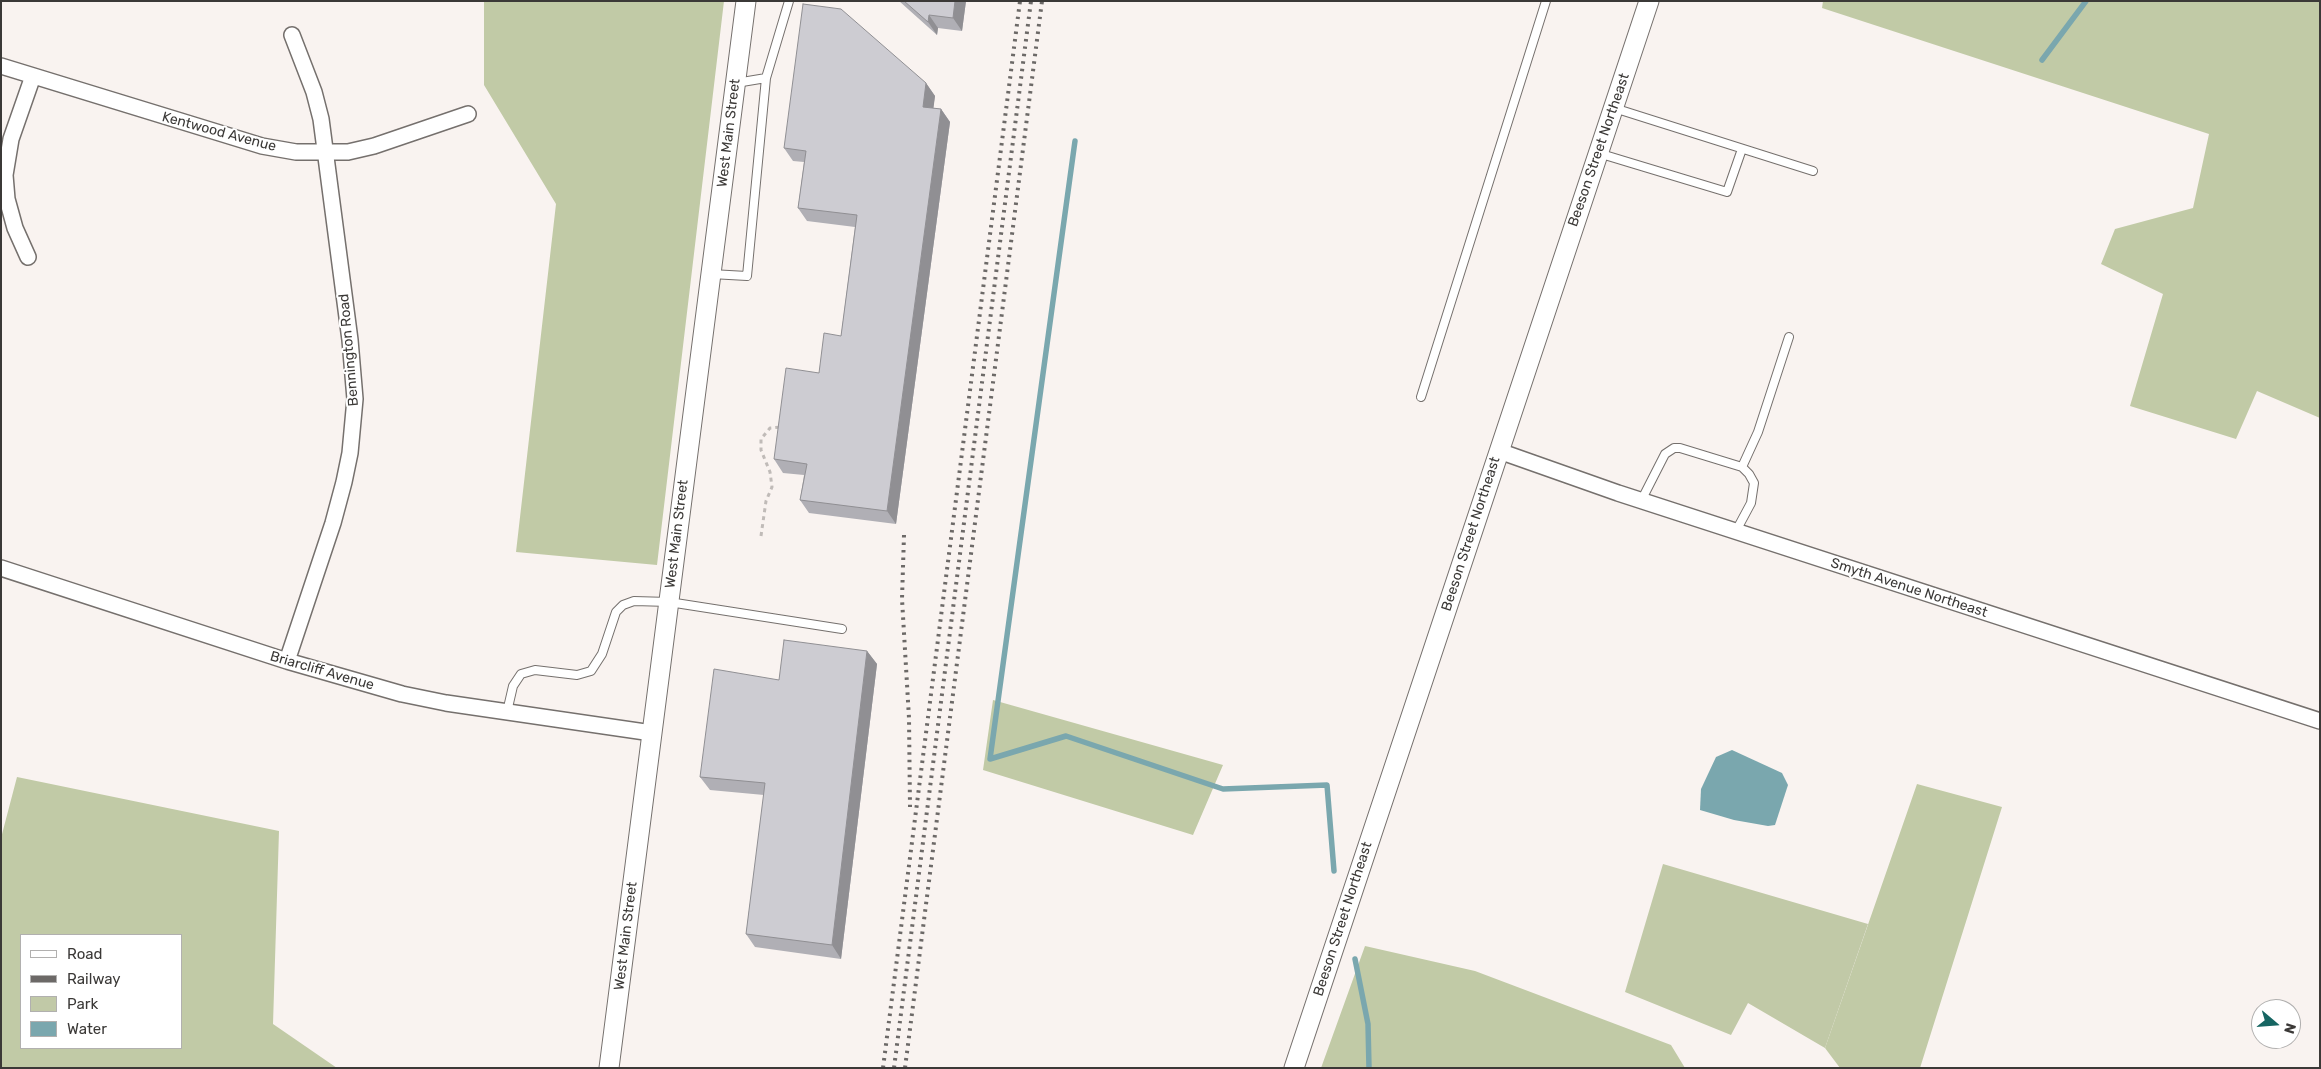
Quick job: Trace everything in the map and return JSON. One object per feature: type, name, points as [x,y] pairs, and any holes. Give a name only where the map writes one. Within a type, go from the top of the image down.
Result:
[{"type":"street","name":"West Main Street","points":[[609,1068],[746,1]]},
{"type":"street","name":"Beeson Street Northeast","points":[[1294,1068],[1649,1]]},
{"type":"street","name":"Bennington Road","points":[[287,661],[333,523],[344,482],[354,422],[350,340],[326,153],[314,92],[292,35]]},
{"type":"street","name":"Kentwood Avenue","points":[[1,66],[262,146],[296,152],[348,152],[374,146],[468,114]]},
{"type":"street","points":[[28,257],[15,228],[7,200],[5,175],[11,139],[33,76]]},
{"type":"street","name":"Smyth Avenue Northeast","points":[[1499,452],[1641,501],[2320,721]]},
{"type":"street","name":"Briarcliff Avenue","points":[[1,568],[287,661],[402,694],[507,712],[652,733]]},
{"type":"lane","points":[[711,274],[747,276],[766,78],[789,1]]},
{"type":"lane","points":[[1421,397],[1546,1]]},
{"type":"lane","points":[[736,83],[766,78]]},
{"type":"lane","points":[[1614,108],[1813,171]]},
{"type":"lane","points":[[1598,153],[1727,192],[1742,149]]},
{"type":"lane","points":[[1742,467],[1758,432],[1789,337]]},
{"type":"lane","points":[[1641,501],[1665,454],[1674,448],[1680,448],[1742,467],[1754,483],[1752,503],[1736,532]]},
{"type":"lane","points":[[507,712],[513,686],[521,674],[535,670],[577,675],[591,671],[602,654],[616,612],[623,605],[648,600],[669,602],[842,629]]},
{"type":"path","points":[[761,536],[766,501],[772,487],[770,472],[761,450],[761,439],[766,431],[773,427],[789,428]]},
{"type":"green space","points":[[484,1],[724,1],[657,565],[516,552],[556,204],[484,85]]},
{"type":"green space","points":[[1823,1],[2320,1],[2320,418],[2257,391],[2236,439],[2130,406],[2163,294],[2101,264],[2115,229],[2193,208],[2209,134],[1822,8]]},
{"type":"green space","points":[[993,700],[1223,765],[1193,835],[983,770]]},
{"type":"green space","points":[[17,777],[279,831],[273,1024],[337,1068],[1,1068],[1,838]]},
{"type":"green space","points":[[1917,784],[2002,807],[1920,1068],[1840,1068],[1825,1048]]},
{"type":"green space","points":[[1663,864],[1868,924],[1825,1048],[1748,1003],[1731,1035],[1625,992]]},
{"type":"green space","points":[[1365,946],[1475,971],[1671,1045],[1685,1068],[1321,1068]]},
{"type":"water","points":[[1732,750],[1782,773],[1788,785],[1775,825],[1768,826],[1734,820],[1700,810],[1701,789],[1716,757]]},
{"type":"building","points":[[904,1],[955,1],[953,18],[929,15],[928,22]]},
{"type":"building","points":[[803,4],[841,9],[926,83],[923,107],[941,109],[887,511],[800,500],[807,464],[774,459],[786,368],[819,373],[824,333],[841,336],[857,215],[798,208],[806,151],[784,148]]},
{"type":"building","points":[[784,640],[867,651],[832,945],[746,934],[765,783],[700,777],[714,669],[779,680]]},
{"type":"waterway","points":[[2042,60],[2086,1]]},
{"type":"waterway","points":[[1075,141],[990,759],[1066,736],[1223,789],[1327,785],[1334,871]]},
{"type":"waterway","points":[[1355,959],[1368,1024],[1369,1068]]},
{"type":"railway","points":[[883,1068],[1020,1]]},
{"type":"railway","points":[[894,1068],[1031,1]]},
{"type":"railway","points":[[905,1068],[1042,1]]},
{"type":"railway","points":[[904,535],[902,599],[909,718],[910,807]]}]
